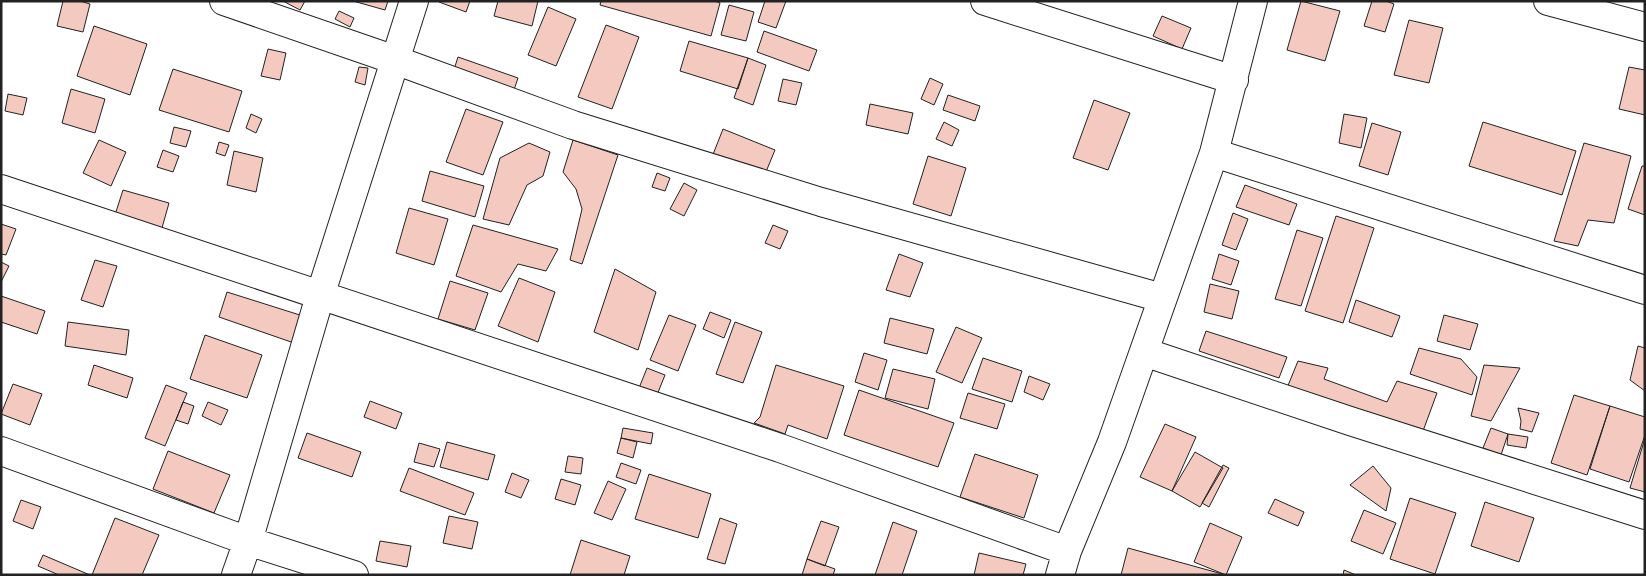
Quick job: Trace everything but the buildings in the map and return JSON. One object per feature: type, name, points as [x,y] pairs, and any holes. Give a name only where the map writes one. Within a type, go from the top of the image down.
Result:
[{"type":"street","points":[[224,1],[395,60],[573,125],[831,205],[1162,298]]},
{"type":"street","points":[[236,575],[320,296],[414,1]]},
{"type":"street","points":[[985,1],[1234,80]]},
{"type":"street","points":[[1,189],[780,448],[1064,563],[1112,442],[1214,153],[1254,1]]},
{"type":"street","points":[[1548,1],[1645,27]]},
{"type":"street","points":[[1214,153],[1645,290]]},
{"type":"street","points":[[1144,352],[1350,421],[1645,515]]},
{"type":"street","points":[[1,451],[248,540],[354,575]]}]
